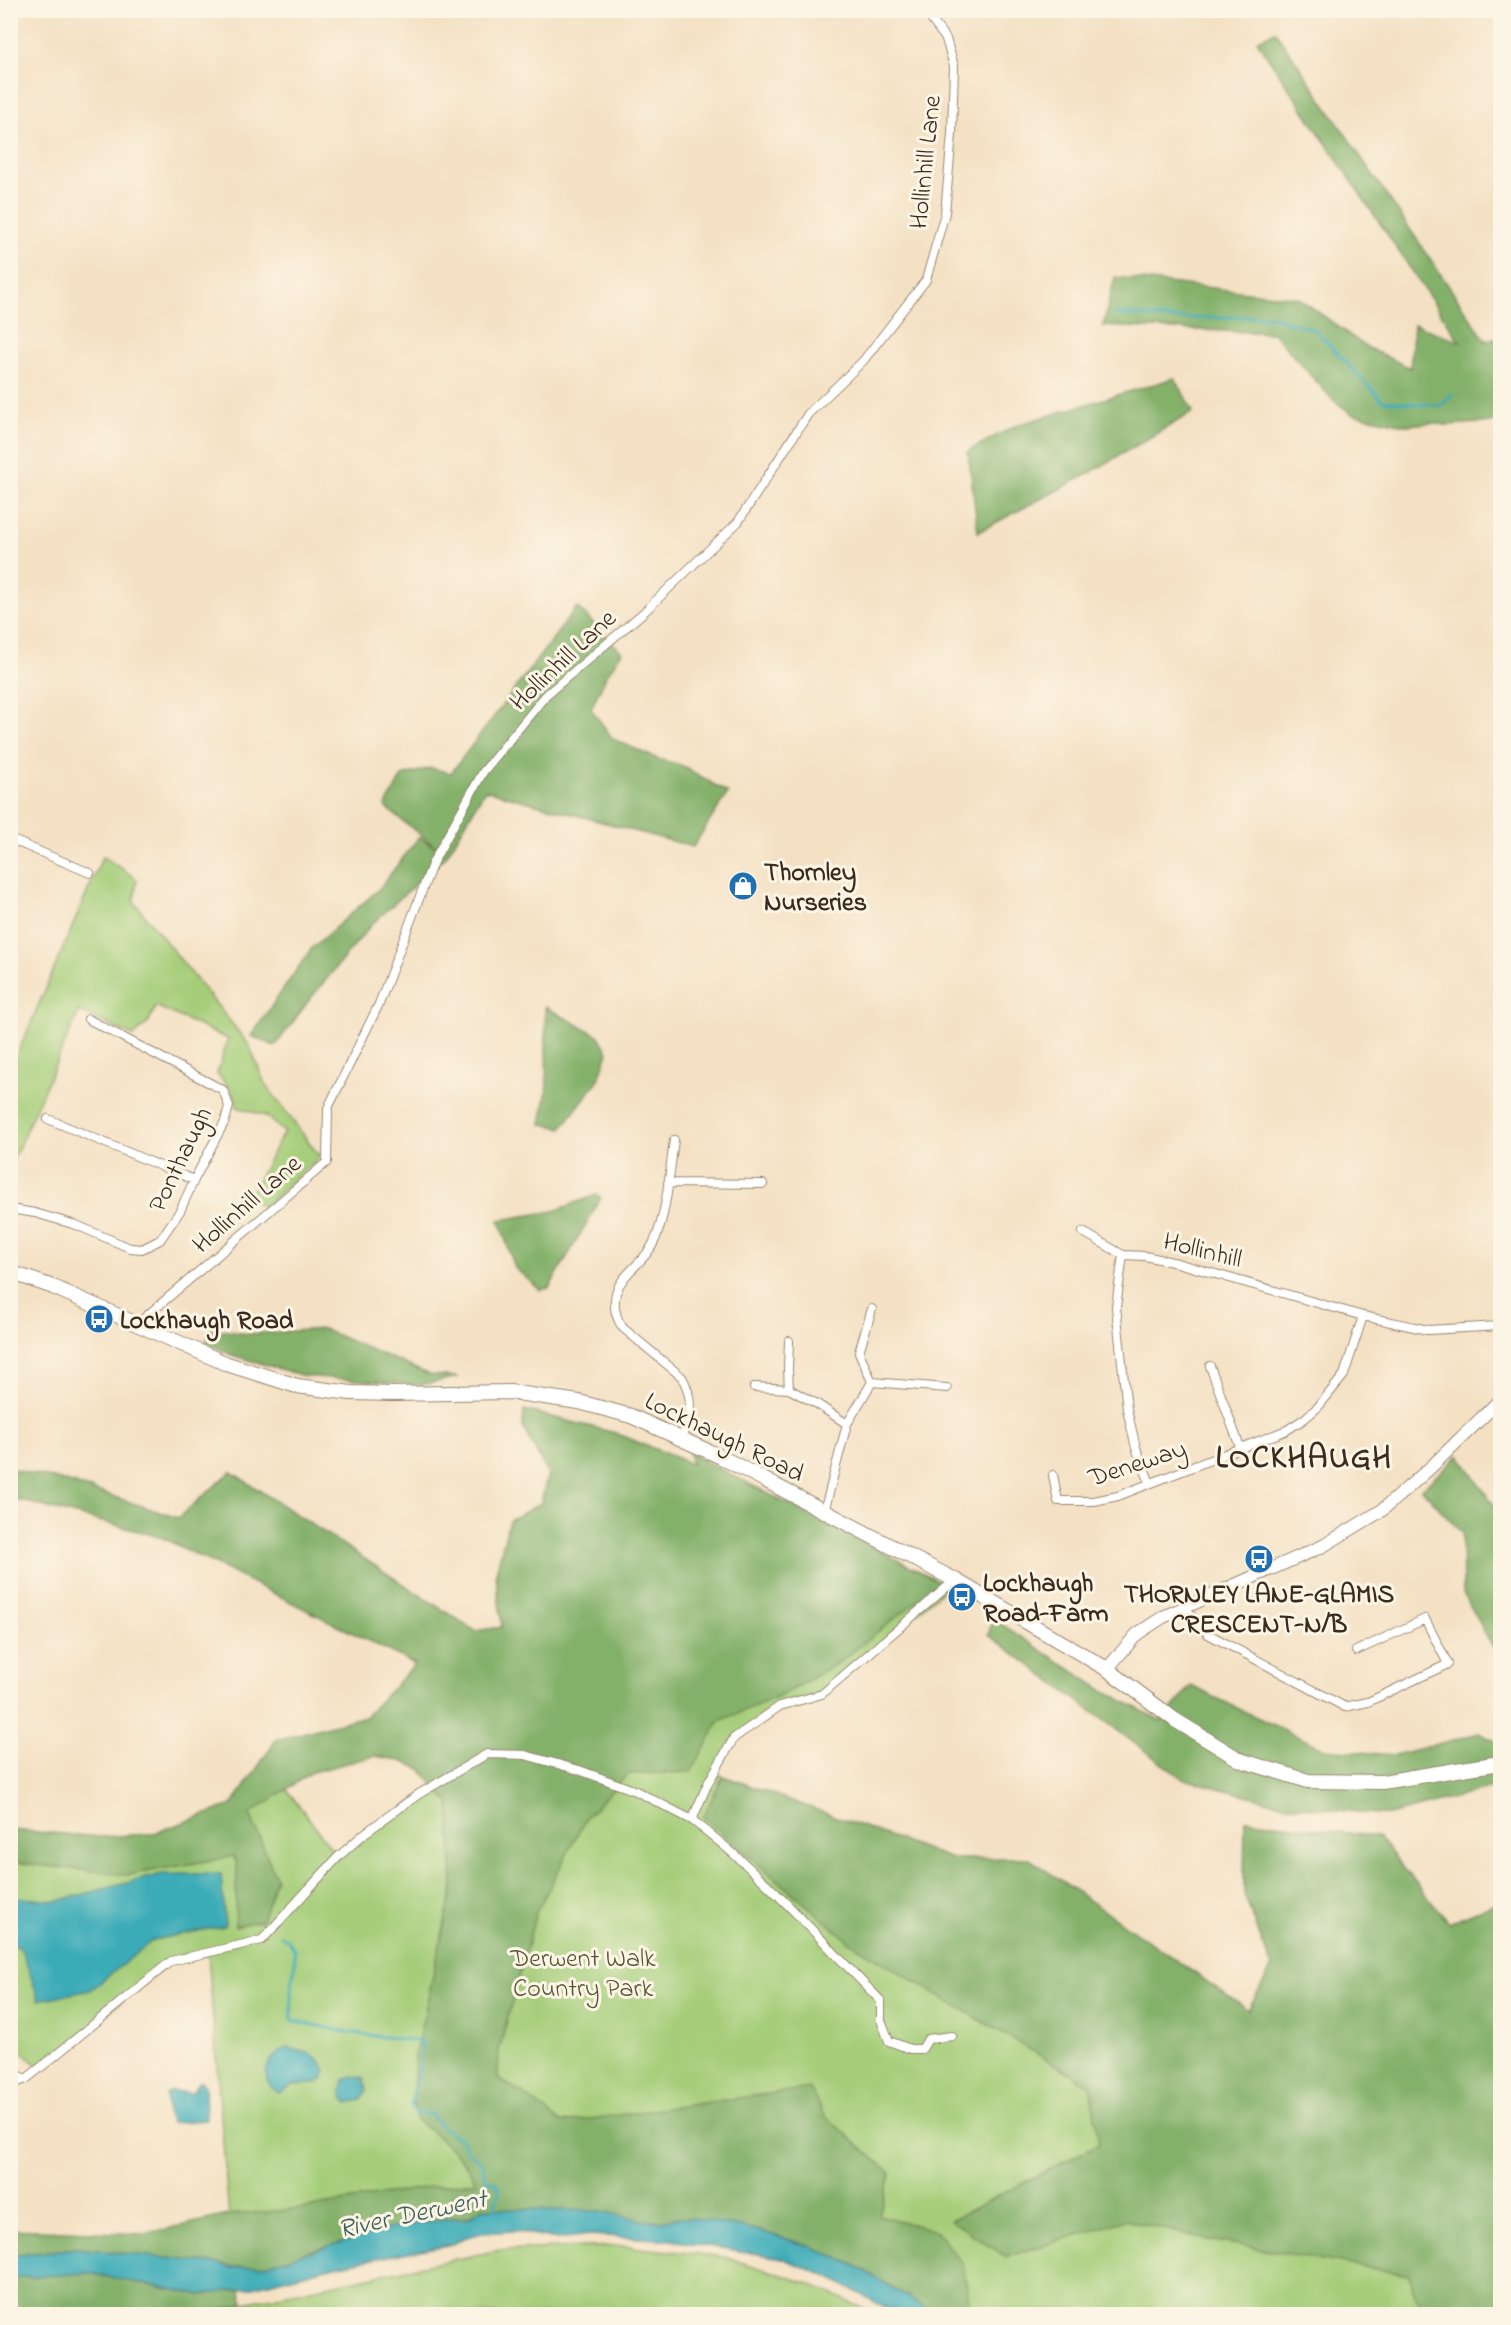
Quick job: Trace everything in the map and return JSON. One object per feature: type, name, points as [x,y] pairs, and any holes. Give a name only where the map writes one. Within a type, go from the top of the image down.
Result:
[{"type":"main road","name":"Lockhaugh Road","points":[[10,1272],[53,1287],[227,1364],[297,1386],[351,1393],[510,1392],[579,1402],[631,1416],[682,1438],[955,1580],[1107,1669],[1175,1720],[1240,1760],[1308,1781],[1382,1782],[1500,1763]]},
{"type":"street","name":"Hollinhill Lane","points":[[136,1325],[327,1162],[328,1108],[379,1004],[433,862],[483,772],[546,695],[644,612],[738,522],[808,414],[862,361],[926,280],[945,213],[952,134],[954,66],[946,39],[924,10]]},
{"type":"street","points":[[10,839],[90,873]]},
{"type":"street","name":"Ponthaugh","points":[[10,1209],[35,1213],[76,1225],[130,1248],[142,1249],[160,1240],[180,1212],[225,1121],[229,1106],[223,1090],[88,1019]]},
{"type":"street","points":[[48,1119],[194,1180]]},
{"type":"street","points":[[674,1140],[657,1234],[650,1249],[617,1290],[615,1311],[617,1320],[623,1328],[682,1377],[688,1388],[691,1402],[689,1420],[682,1438]]},
{"type":"street","points":[[668,1183],[763,1184]]},
{"type":"street","points":[[1083,1232],[1123,1255]]},
{"type":"street","name":"Hollinhill","points":[[1150,1483],[1136,1448],[1127,1409],[1116,1307],[1123,1255],[1145,1256],[1178,1263],[1363,1316],[1428,1330],[1500,1326]]},
{"type":"street","points":[[872,1309],[859,1352],[872,1382]]},
{"type":"street","name":"Deneway","points":[[1053,1475],[1058,1501],[1094,1501],[1118,1496],[1287,1430],[1318,1407],[1344,1375],[1363,1316]]},
{"type":"street","points":[[789,1341],[789,1389]]},
{"type":"street","points":[[1210,1366],[1240,1447]]},
{"type":"street","points":[[872,1382],[947,1388]]},
{"type":"street","points":[[824,1512],[847,1424],[872,1382]]},
{"type":"street","points":[[754,1387],[789,1389],[847,1424]]},
{"type":"street","points":[[1107,1669],[1137,1634],[1183,1607],[1323,1546],[1381,1511],[1429,1469],[1500,1400]]},
{"type":"street","points":[[694,1816],[708,1783],[734,1738],[780,1706],[822,1694],[955,1580]]},
{"type":"street","points":[[1183,1607],[1208,1634],[1345,1707],[1368,1702],[1448,1664],[1425,1619],[1356,1651]]},
{"type":"street","points":[[10,2085],[24,2079],[171,1961],[262,1940],[338,1857],[365,1833],[419,1794],[488,1754],[525,1755],[579,1770],[694,1816],[769,1887],[881,2001],[881,2020],[889,2041],[910,2049],[922,2049],[928,2039],[952,2036]]},
{"type":"street","points":[[10,2070],[24,2079]]},
{"type":"green space","points":[[1275,31],[1486,341],[1500,336],[1500,433],[1497,422],[1405,425],[1352,414],[1332,399],[1273,333],[1103,326],[1115,277],[1299,298],[1366,347],[1410,368],[1414,324],[1460,342],[1257,41]]},
{"type":"green space","points":[[1175,378],[1193,412],[1088,474],[978,532],[968,451],[1017,425]]},
{"type":"green space","points":[[577,607],[622,652],[606,676],[591,709],[613,739],[658,759],[683,766],[728,793],[693,847],[485,790],[447,855],[372,924],[310,999],[275,1046],[251,1036],[311,949],[379,889],[419,837],[440,850],[385,807],[402,776],[431,768],[451,773]]},
{"type":"green space","points":[[103,856],[137,879],[134,902],[249,1045],[265,1084],[320,1157],[264,1207],[248,1198],[284,1132],[266,1116],[237,1107],[233,1093],[217,1074],[228,1039],[156,1006],[148,1023],[133,1036],[79,1011],[11,1164],[11,1069]]},
{"type":"green space","points":[[545,1007],[599,1036],[608,1052],[599,1079],[562,1128],[541,1124],[547,1089]]},
{"type":"green space","points":[[596,1195],[601,1198],[549,1288],[540,1290],[515,1268],[499,1220],[554,1211]]},
{"type":"green space","points":[[211,1329],[248,1334],[323,1329],[430,1375],[458,1377],[421,1385],[304,1376],[231,1355],[206,1342]]},
{"type":"green space","name":"Derwent Walk Country Park","points":[[524,1410],[615,1433],[692,1464],[689,1453],[948,1586],[822,1694],[780,1706],[734,1738],[714,1772],[952,1859],[1028,1858],[1248,2010],[1272,1967],[1244,1894],[1245,1820],[1378,1837],[1449,1923],[1500,1901],[1500,2314],[943,2314],[875,2279],[613,2212],[233,2268],[208,1954],[171,1961],[40,2068],[11,2041],[10,1830],[101,1837],[152,1834],[284,1786],[338,1857],[434,1785],[421,1769],[399,1760],[375,1756],[415,1664],[161,1537],[11,1498],[11,1469],[71,1483],[178,1518],[231,1472],[475,1631],[502,1627],[496,1573],[509,1521],[541,1503],[548,1474],[523,1427]]},
{"type":"green space","points":[[524,1410],[615,1433],[692,1464],[689,1453],[941,1582],[841,1661],[784,1694],[719,1721],[691,1772],[628,1774],[587,1816],[536,1913],[499,2050],[498,2079],[521,2092],[562,2123],[810,2088],[826,2117],[891,2173],[879,2215],[936,2231],[963,2264],[971,2314],[943,2314],[930,2310],[856,2266],[813,2247],[756,2230],[692,2218],[646,2221],[600,2211],[482,2208],[467,2217],[444,2219],[356,2237],[338,2245],[320,2247],[279,2262],[247,2267],[230,2267],[77,2248],[11,2256],[10,2229],[144,2234],[228,2215],[300,2209],[428,2187],[476,2182],[457,2155],[416,2119],[413,2096],[415,2055],[453,1887],[449,1803],[421,1769],[399,1760],[375,1756],[312,1772],[250,1814],[276,1878],[262,1920],[235,1926],[237,1867],[234,1856],[128,1875],[11,1862],[11,1830],[101,1837],[152,1834],[232,1805],[276,1740],[366,1716],[415,1664],[161,1537],[11,1498],[11,1469],[71,1483],[178,1518],[231,1472],[475,1631],[502,1627],[496,1573],[509,1521],[541,1503],[548,1474],[523,1427]]},
{"type":"green space","points":[[1459,1455],[1500,1514],[1500,1647],[1493,1647],[1463,1593],[1462,1533],[1422,1489]]},
{"type":"green space","points":[[992,1618],[1099,1688],[1161,1721],[1191,1686],[1324,1749],[1395,1755],[1479,1733],[1500,1743],[1500,1786],[1389,1815],[1285,1805],[1183,1779],[989,1635]]},
{"type":"green space","points":[[723,1776],[952,1859],[1028,1858],[1248,2010],[1272,1967],[1244,1894],[1245,1820],[1378,1837],[1449,1923],[1500,1901],[1500,2314],[1423,2314],[1409,2275],[1210,2240],[1126,2220],[1006,2257],[951,2220],[1099,2144],[1090,2085],[852,1944],[703,1817]]},
{"type":"green space","points":[[621,2246],[725,2257],[810,2284],[875,2314],[208,2314],[244,2303],[500,2250]]},
{"type":"green space","points":[[89,2273],[200,2295],[240,2289],[244,2303],[208,2314],[11,2314],[11,2278]]},
{"type":"water","points":[[162,1874],[221,1874],[225,1926],[153,1940],[91,1990],[39,2000],[21,1949],[11,1943],[11,1897],[57,1901]]},
{"type":"water","points":[[288,2048],[315,2056],[326,2070],[322,2080],[314,2084],[293,2085],[279,2093],[272,2087],[266,2075],[267,2069],[274,2057]]},
{"type":"water","points":[[352,2076],[364,2078],[367,2090],[361,2100],[348,2103],[343,2096],[343,2086],[344,2080]]},
{"type":"water","points":[[199,2082],[205,2086],[206,2120],[171,2123],[168,2117],[166,2094],[171,2091],[192,2093]]},
{"type":"water","points":[[482,2208],[600,2211],[646,2221],[692,2218],[756,2230],[813,2247],[856,2266],[930,2310],[943,2314],[898,2314],[828,2277],[782,2258],[671,2240],[590,2235],[557,2239],[514,2231],[482,2233],[453,2244],[335,2266],[249,2288],[200,2295],[89,2273],[11,2278],[11,2256],[77,2248],[219,2264],[233,2268],[265,2265],[386,2229],[448,2218],[464,2219],[471,2217]]},
{"type":"waterway","points":[[1115,314],[1177,319],[1269,316],[1315,330],[1383,401],[1441,406],[1452,394]]},
{"type":"waterway","name":"River Derwent","points":[[281,1936],[288,1940],[294,1949],[292,2020],[346,2032],[422,2042],[420,2067],[411,2105],[415,2113],[431,2114],[439,2124],[464,2143],[468,2152],[483,2163],[487,2180],[495,2183],[500,2189],[495,2204],[496,2214]]},
{"type":"place","name":"Thornley Nurseries","points":[[743,886]]},
{"type":"place","name":"Lockhaugh Road","points":[[99,1319]]},
{"type":"place","name":"THORNLEY LANE-GLAMIS CRESCENT-N/B","points":[[1259,1559]]},
{"type":"place","name":"Lockhaugh Road-Farm","points":[[962,1597]]},
{"type":"district","name":"LOCKHAUGH","points":[[1304,1456]]}]
